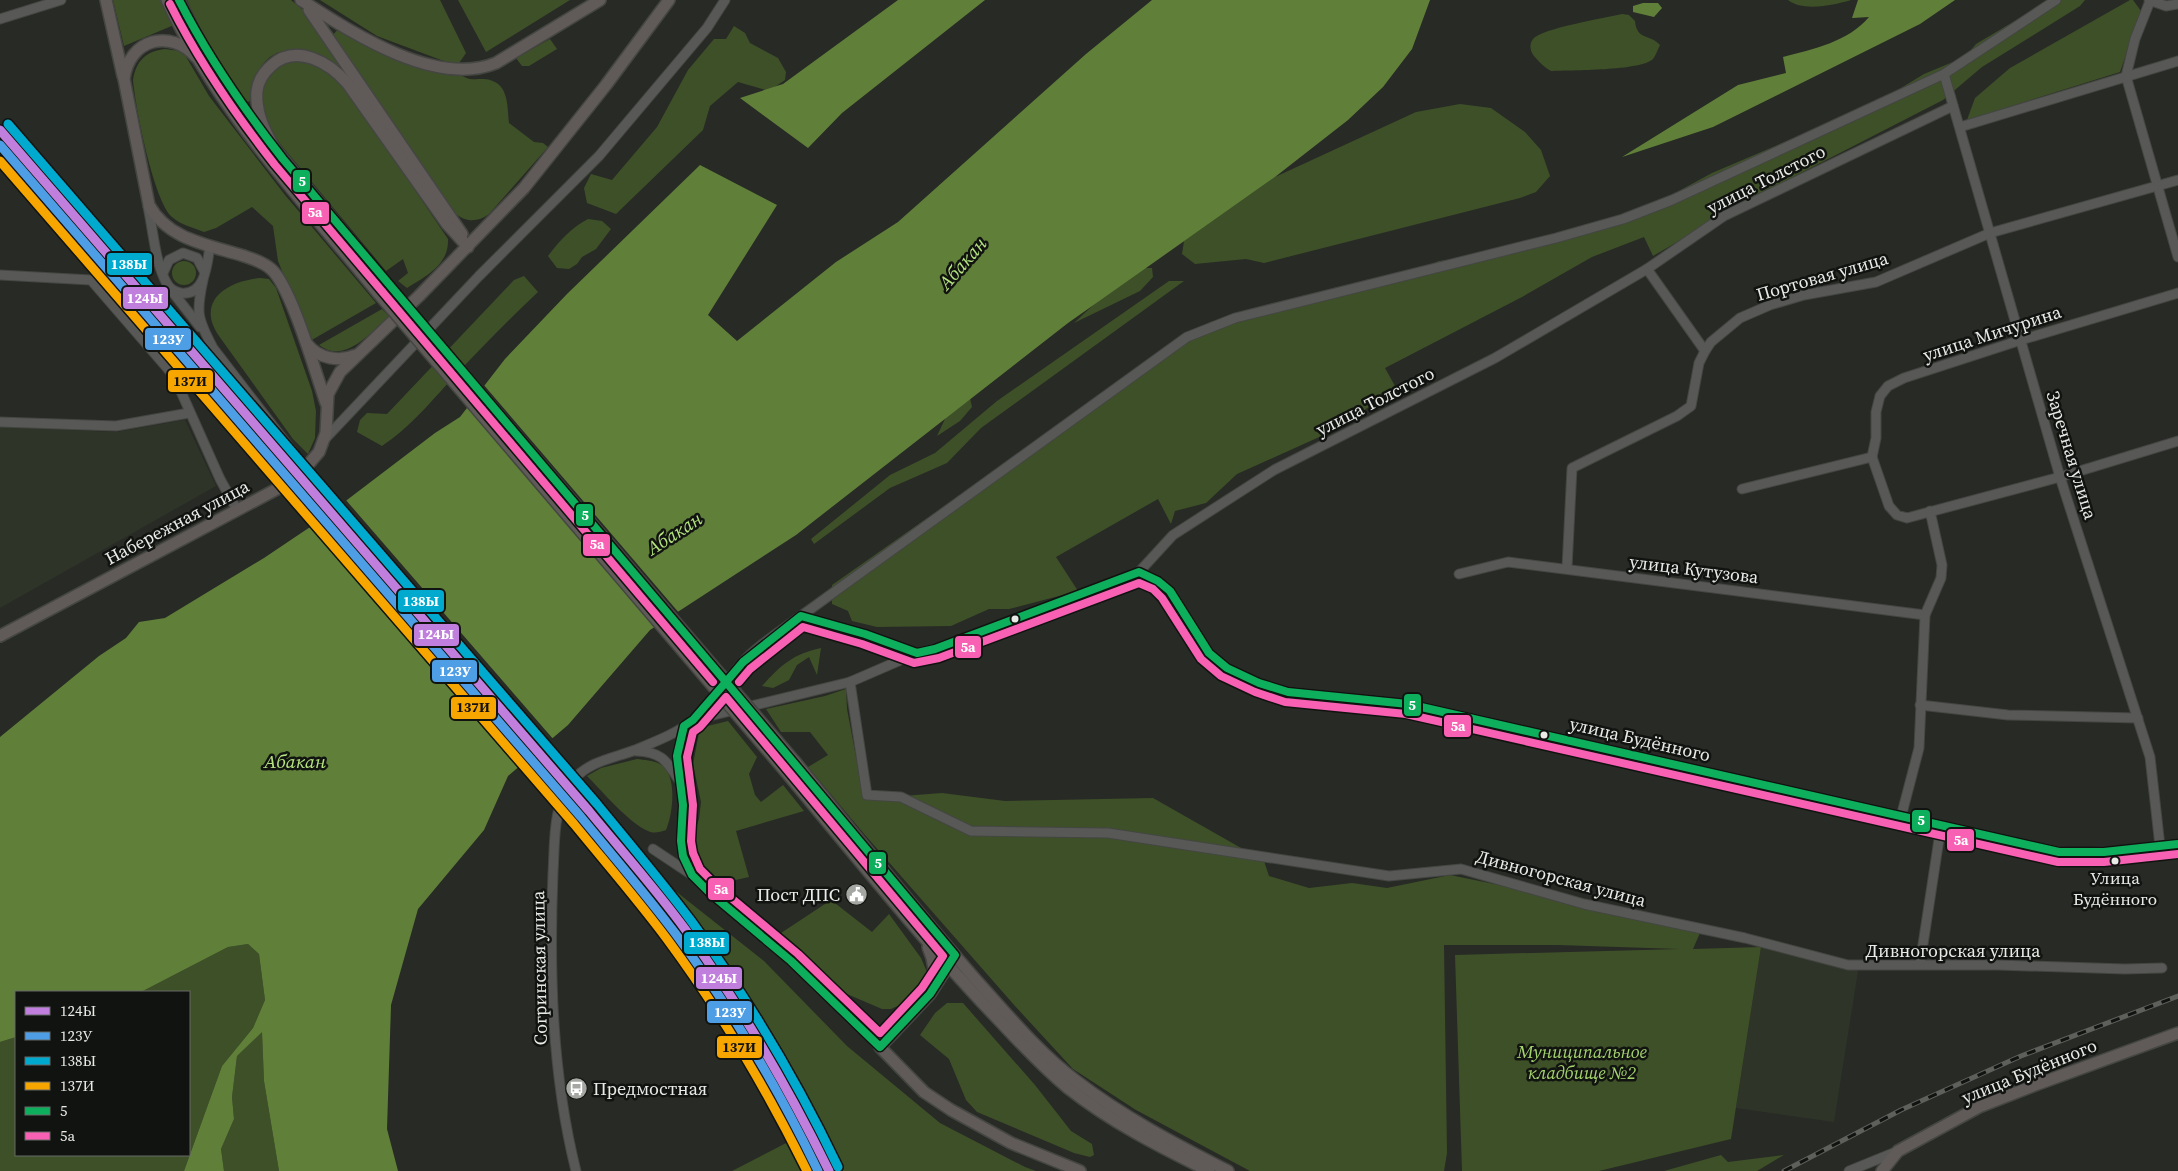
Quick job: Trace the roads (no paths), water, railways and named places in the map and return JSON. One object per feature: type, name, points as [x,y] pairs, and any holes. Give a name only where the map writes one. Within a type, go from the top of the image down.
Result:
[{"type":"main road","points":[[106,0],[124,79],[143,182],[150,205],[160,222],[187,238],[261,262],[276,273],[284,286],[327,404]]},
{"type":"main road","points":[[167,0],[196,57],[238,122],[378,293],[786,772],[947,966],[1042,1065],[1069,1089],[1112,1119],[1209,1171]]},
{"type":"main road","points":[[179,0],[191,25],[227,87],[277,152],[386,284],[796,763],[955,956],[1015,1023],[1048,1057],[1074,1080],[1117,1110],[1156,1135],[1228,1171]]},
{"type":"main road","points":[[300,0],[322,26],[453,219],[468,247]]},
{"type":"main road","points":[[300,0],[378,46],[436,66],[462,71],[479,69],[496,63],[600,0]]},
{"type":"main road","points":[[327,404],[328,394],[336,378],[468,247],[539,169],[606,85],[669,0]]},
{"type":"main road","points":[[124,79],[125,69],[131,57],[150,43],[163,40],[178,42],[190,50],[196,57]]},
{"type":"main road","points":[[277,152],[264,130],[258,105],[257,90],[262,77],[275,62],[287,56],[300,56],[322,62],[336,71],[348,84],[447,224],[468,247]]},
{"type":"main road","points":[[304,338],[314,352],[334,359],[346,358],[362,351]]},
{"type":"main road","name":"Набережная улица","points":[[0,636],[277,489],[296,476],[315,458],[324,440],[327,404]]},
{"type":"main road","points":[[922,934],[933,959],[934,978],[930,994]]},
{"type":"main road","points":[[955,956],[930,994],[880,1047],[924,1092],[958,1114],[1011,1143],[1080,1171]]},
{"type":"main road","name":"улица Будённого","points":[[1898,1151],[1979,1107],[2178,1033]]},
{"type":"main road","points":[[1882,1171],[1898,1151]]},
{"type":"street","points":[[0,19],[61,0]]},
{"type":"street","points":[[324,440],[480,276],[599,156],[707,28],[725,0]]},
{"type":"street","points":[[693,720],[743,662],[801,616],[1187,337],[1235,318],[1556,238],[1623,219],[1672,200],[1944,74],[2056,0]]},
{"type":"street","points":[[2178,4],[2166,6],[2149,1],[2135,39],[2126,76],[2178,257]]},
{"type":"street","points":[[1960,127],[2178,61]]},
{"type":"street","name":"Заречная улица","points":[[1944,74],[2060,477],[2150,757],[2160,846]]},
{"type":"street","name":"улица Толстого","points":[[693,720],[850,682],[918,653],[935,649],[1139,572],[1173,535],[1274,470],[1495,358],[1647,270],[1724,216],[1953,106]]},
{"type":"street","name":"Портовая улица","points":[[1566,568],[1572,468],[1677,416],[1691,406],[1698,363],[1711,342],[1740,318],[1770,305],[1804,295],[1876,282],[1990,233],[2178,180]]},
{"type":"street","points":[[143,182],[166,282],[293,452]]},
{"type":"street","points":[[209,340],[198,312],[210,246]]},
{"type":"street","points":[[182,253],[197,258],[203,267],[203,278],[196,289],[188,293],[177,292],[166,282],[164,267],[168,260],[182,253]]},
{"type":"street","points":[[1647,270],[1705,351]]},
{"type":"street","points":[[0,274],[91,280],[174,376],[237,510]]},
{"type":"street","name":"улица Мичурина","points":[[1872,457],[1876,438],[1876,412],[1880,396],[1888,386],[1904,378],[2021,340],[2178,293]]},
{"type":"street","points":[[0,422],[116,426],[190,413]]},
{"type":"street","points":[[1742,489],[1872,457],[1890,506],[1897,516],[1907,518],[2060,477],[2178,441]]},
{"type":"street","points":[[1901,817],[1920,748],[1920,705],[1925,615],[1941,578],[1942,565],[1930,512]]},
{"type":"street","name":"улица Кутузова","points":[[1459,574],[1508,562],[1925,615]]},
{"type":"street","name":"улица Будённого","points":[[1139,572],[1158,581],[1170,591],[1209,653],[1227,668],[1259,683],[1288,692],[1408,704],[2059,852],[2083,854],[2111,853],[2178,844]]},
{"type":"street","points":[[801,616],[865,634],[918,653]]},
{"type":"street","name":"Дивногорская улица","points":[[850,682],[867,795],[901,797],[971,831],[1108,833],[1389,876],[1461,869],[1584,904],[1745,938],[1848,965],[1920,964],[2125,969],[2162,968]]},
{"type":"street","points":[[1920,705],[2008,715],[2138,718]]},
{"type":"street","name":"Согринская улица","points":[[576,1171],[563,1095],[552,992],[552,892],[556,822],[562,798],[574,779],[599,762],[633,750],[693,720]]},
{"type":"street","points":[[684,726],[677,756],[683,806],[681,841],[683,856],[692,875]]},
{"type":"street","points":[[633,750],[651,752],[667,761],[679,781]]},
{"type":"street","points":[[1920,964],[1941,826]]},
{"type":"street","points":[[653,849],[692,875],[710,893],[791,961],[880,1047]]},
{"type":"street","points":[[1849,1171],[1898,1151]]},
{"type":"water","points":[[898,0],[985,0],[842,113],[808,148],[740,98],[783,84]]},
{"type":"water","name":"Абакан","points":[[1152,0],[1430,0],[1412,49],[1383,87],[1348,120],[1275,177],[1068,323],[796,535],[650,630],[568,725],[508,776],[484,830],[418,909],[391,1005],[387,1129],[398,1171],[279,1171],[264,1081],[262,1032],[237,1056],[232,1097],[234,1119],[221,1149],[224,1171],[184,1171],[222,1066],[253,1028],[265,1000],[259,954],[248,944],[228,947],[143,991],[15,991],[15,1037],[0,1042],[0,737],[99,656],[126,638],[139,622],[165,618],[264,558],[322,519],[435,433],[460,417],[505,359],[567,294],[700,165],[777,205],[708,315],[737,341],[836,262],[898,222],[1086,54]]},
{"type":"water","points":[[1858,0],[1955,0],[1920,24],[1713,127],[1622,157],[1738,85],[1786,73],[1783,57],[1829,43],[1851,33],[1869,17],[1852,18]]},
{"type":"water","points":[[1643,3],[1658,3],[1662,8],[1654,17],[1633,12],[1633,6]]},
{"type":"railway","points":[[1784,1171],[1901,1110],[2021,1056],[2178,996]]},
{"type":"place","name":"Улица Будённого","points":[[2115,861]]},
{"type":"place","name":"Пост ДПС","points":[[856,894]]},
{"type":"place","name":"Предмостная","points":[[577,1088]]},
{"type":"park label","name":"Муниципальное кладбище №2","points":[[1582,1061]]}]
